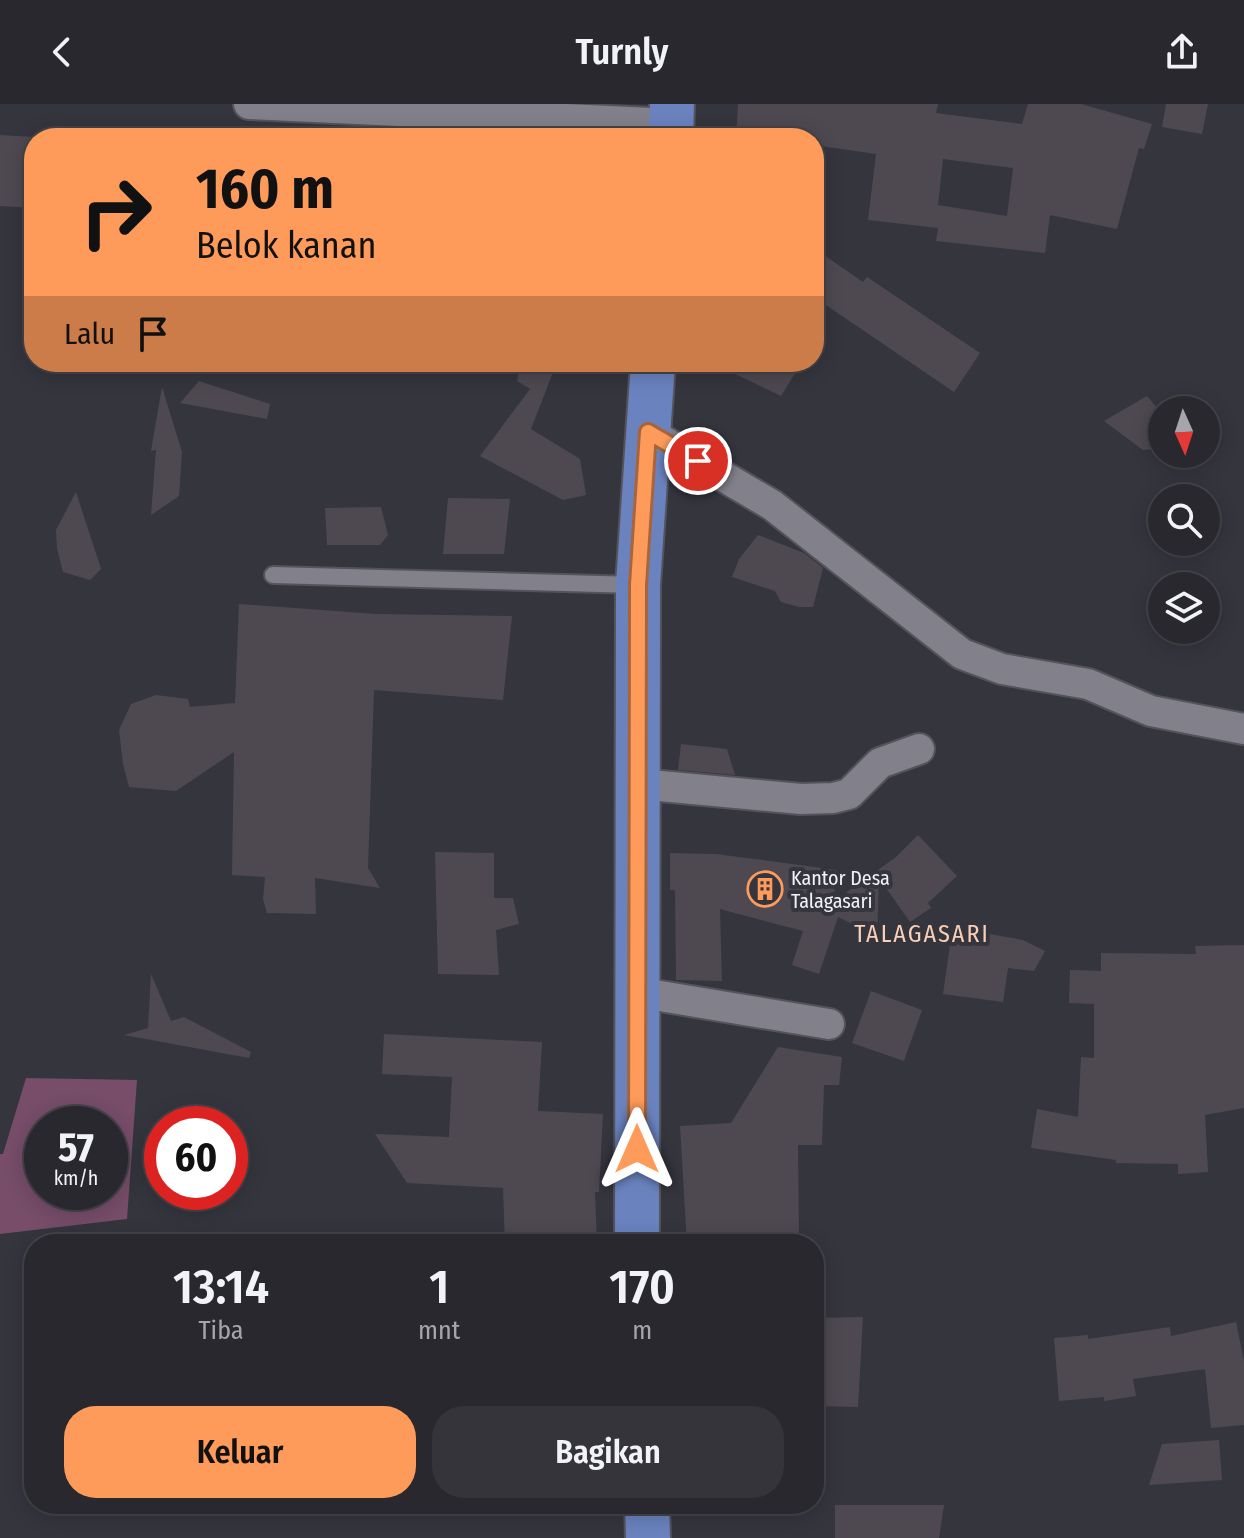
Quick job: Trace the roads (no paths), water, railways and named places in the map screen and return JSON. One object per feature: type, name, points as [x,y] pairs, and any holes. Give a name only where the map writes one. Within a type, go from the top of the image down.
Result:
[{"type":"main road","points":[[637,1234],[638,585],[652,372]]},
{"type":"main road","points":[[647,1514],[648,1538]]},
{"type":"street","points":[[249,104],[671,122]]},
{"type":"street","points":[[648,432],[772,505],[962,654],[1002,669],[1088,684],[1151,711],[1244,729]]},
{"type":"street","points":[[639,784],[801,799],[833,798],[849,794],[880,763],[919,749]]},
{"type":"street","points":[[636,992],[829,1024]]},
{"type":"lane","points":[[273,575],[638,585]]},
{"type":"place","name":"Kantor Desa Talagasari","points":[[765,889]]},
{"type":"district","name":"TALAGASARI","points":[[922,934]]}]
